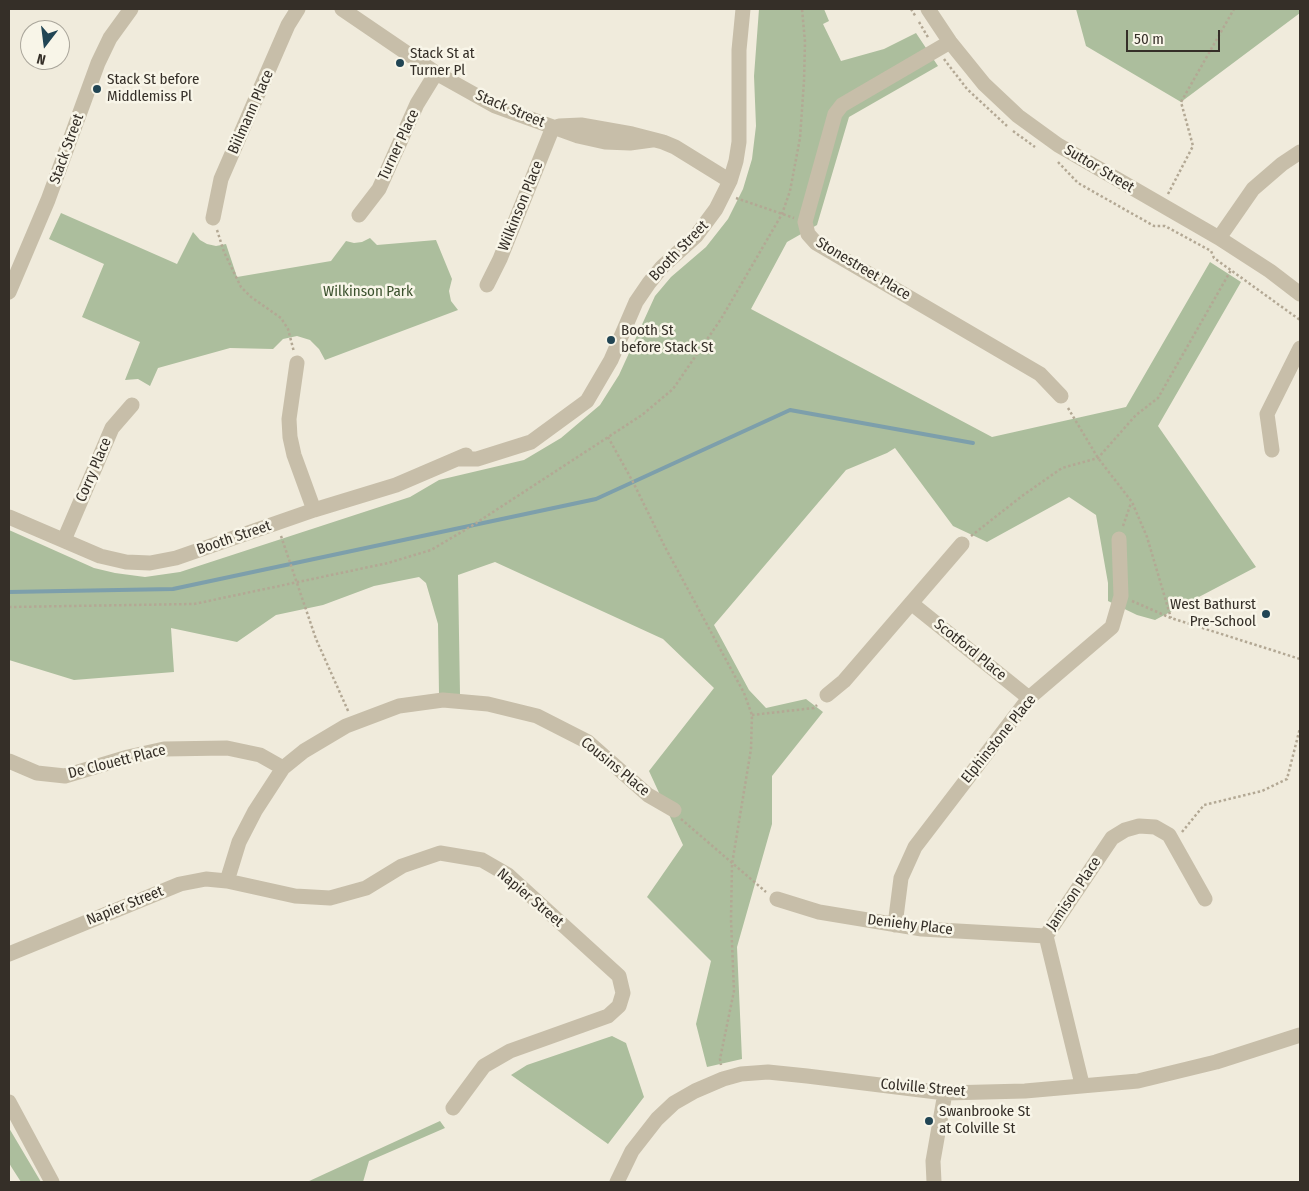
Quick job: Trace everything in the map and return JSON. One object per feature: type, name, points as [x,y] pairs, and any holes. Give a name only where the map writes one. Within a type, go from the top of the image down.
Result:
[{"type":"street","name":"Stack Street","points":[[9,292],[15,260],[48,200],[98,63],[110,38],[131,9]]},
{"type":"street","name":"Biilmann Place","points":[[214,218],[221,179],[288,25],[298,9]]},
{"type":"street","name":"Stack Street","points":[[342,9],[436,73],[495,106],[578,136],[605,142],[630,144],[652,140],[675,147],[727,187]]},
{"type":"street","name":"Booth Street","points":[[9,517],[100,556],[126,562],[150,563],[176,558],[314,510],[396,485],[458,459],[477,459],[531,442],[587,401],[611,360],[636,302],[648,283],[708,223],[727,187],[736,161],[739,142],[739,50],[743,9]]},
{"type":"street","name":"Suttor Street","points":[[928,9],[950,42],[984,84],[1018,116],[1058,145],[1219,238],[1270,271],[1300,294]]},
{"type":"street","name":"Stonestreet Place","points":[[950,42],[842,105],[834,114],[805,222],[808,234],[816,243],[1040,374],[1061,396]]},
{"type":"street","name":"Turner Place","points":[[359,215],[378,189],[418,104],[436,73]]},
{"type":"street","name":"Wilkinson Place","points":[[487,285],[500,259],[553,127]]},
{"type":"street","points":[[1219,238],[1252,188],[1300,152]]},
{"type":"street","points":[[1272,450],[1267,414],[1300,348]]},
{"type":"street","points":[[297,363],[289,419],[290,437],[294,455],[314,510]]},
{"type":"street","name":"Corry Place","points":[[64,540],[112,428],[132,405]]},
{"type":"street","name":"Elphinstone Place","points":[[894,925],[901,878],[915,847],[1030,698],[1112,627],[1121,596],[1119,539]]},
{"type":"street","points":[[827,695],[844,681],[962,544]]},
{"type":"street","name":"Scotford Place","points":[[911,603],[1030,698]]},
{"type":"street","name":"Cousins Place","points":[[228,881],[239,842],[255,811],[283,768],[304,751],[346,726],[399,706],[443,700],[488,704],[537,716],[588,742],[648,794],[674,810]]},
{"type":"street","name":"De Clouett Place","points":[[9,761],[37,773],[64,776],[164,749],[227,748],[260,755],[283,768]]},
{"type":"street","name":"Jamison Place","points":[[1082,1084],[1046,936],[1112,838],[1125,830],[1139,826],[1155,827],[1168,835],[1204,899]]},
{"type":"street","name":"Napier Street","points":[[9,954],[180,884],[206,879],[228,881],[295,896],[330,898],[366,888],[402,866],[440,853],[482,860],[508,875],[619,976],[623,993],[619,1006],[608,1016],[510,1051],[484,1066],[453,1108]]},
{"type":"street","name":"Deniehy Place","points":[[777,899],[819,912],[922,929],[1046,936]]},
{"type":"street","name":"Colville Street","points":[[617,1182],[632,1151],[657,1119],[674,1104],[694,1091],[741,1074],[768,1072],[945,1093],[1025,1091],[1082,1084],[1138,1081],[1216,1062],[1300,1035]]},
{"type":"street","points":[[934,1182],[933,1161],[945,1093]]},
{"type":"street","points":[[9,1102],[52,1182]]},
{"type":"path","points":[[9,606],[194,604],[388,563],[431,550],[470,527],[642,415],[673,389],[721,319],[782,214],[790,191],[800,138],[805,42],[802,9]]},
{"type":"path","points":[[1162,206],[1193,146],[1181,102],[1234,9]]},
{"type":"path","points":[[727,187],[782,214],[805,222]]},
{"type":"path","points":[[214,218],[224,252],[234,275],[241,287],[251,297],[281,318],[288,329],[297,363]]},
{"type":"path","points":[[962,544],[1022,496],[1062,468],[1098,458],[1136,415],[1158,398],[1231,270]]},
{"type":"path","points":[[1061,396],[1098,458],[1132,502],[1147,538],[1172,618]]},
{"type":"path","points":[[607,437],[633,482],[665,547],[744,693],[752,714],[752,749],[732,864],[731,920],[734,990],[720,1058],[723,1079]]},
{"type":"path","points":[[1119,539],[1132,502]]},
{"type":"path","points":[[278,522],[316,639],[353,723]]},
{"type":"path","points":[[1121,596],[1172,618],[1300,659]]},
{"type":"path","points":[[752,714],[814,708],[827,695]]},
{"type":"path","points":[[1172,841],[1187,828],[1204,805],[1262,791],[1287,779],[1300,728]]},
{"type":"path","points":[[674,810],[684,822],[761,890],[777,899]]},
{"type":"green space","points":[[759,9],[824,9],[829,21],[823,24],[841,61],[884,49],[916,33],[938,66],[849,117],[817,225],[787,242],[751,309],[992,437],[1126,407],[1210,262],[1241,282],[1158,426],[1256,567],[1155,620],[1137,615],[1108,601],[1108,583],[1096,515],[1069,497],[987,542],[953,526],[895,448],[846,470],[714,625],[749,690],[766,708],[806,699],[823,712],[772,776],[772,824],[737,947],[742,1059],[707,1067],[696,1024],[711,961],[647,897],[683,845],[649,771],[714,688],[663,639],[495,562],[458,575],[460,694],[439,694],[438,624],[426,583],[419,577],[374,586],[323,605],[276,615],[237,642],[171,628],[174,672],[74,680],[9,660],[9,530],[94,568],[145,577],[180,572],[410,497],[439,480],[524,460],[561,438],[600,405],[619,375],[655,296],[671,277],[706,247],[728,219],[743,189],[752,159],[756,126],[754,76]]},
{"type":"green space","points":[[1076,9],[1300,9],[1300,13],[1181,102],[1086,46]]},
{"type":"green space","name":"Wilkinson Park","points":[[61,213],[177,264],[193,232],[200,240],[207,244],[216,246],[226,244],[237,277],[331,261],[346,241],[362,242],[370,238],[377,245],[436,240],[452,279],[449,291],[451,301],[458,310],[325,360],[319,349],[310,340],[297,336],[283,339],[273,349],[230,348],[158,368],[150,386],[138,379],[125,380],[140,342],[82,317],[104,264],[49,239]]},
{"type":"green space","points":[[612,1036],[626,1043],[644,1097],[608,1144],[511,1075],[527,1065]]},
{"type":"green space","points":[[440,1121],[445,1128],[369,1161],[363,1182],[307,1182]]},
{"type":"green space","points":[[9,1128],[41,1182],[21,1182],[9,1163]]},
{"type":"waterway","points":[[9,592],[173,589],[596,499],[790,410],[973,443]]},
{"type":"place","name":"Stack St at Turner Pl","points":[[400,63]]},
{"type":"place","name":"Stack St before Middlemiss Pl","points":[[97,89]]},
{"type":"place","name":"Booth St before Stack St","points":[[611,340]]},
{"type":"place","name":"West Bathurst Pre-School","points":[[1266,614]]},
{"type":"place","name":"Swanbrooke St at Colville St","points":[[929,1121]]}]
